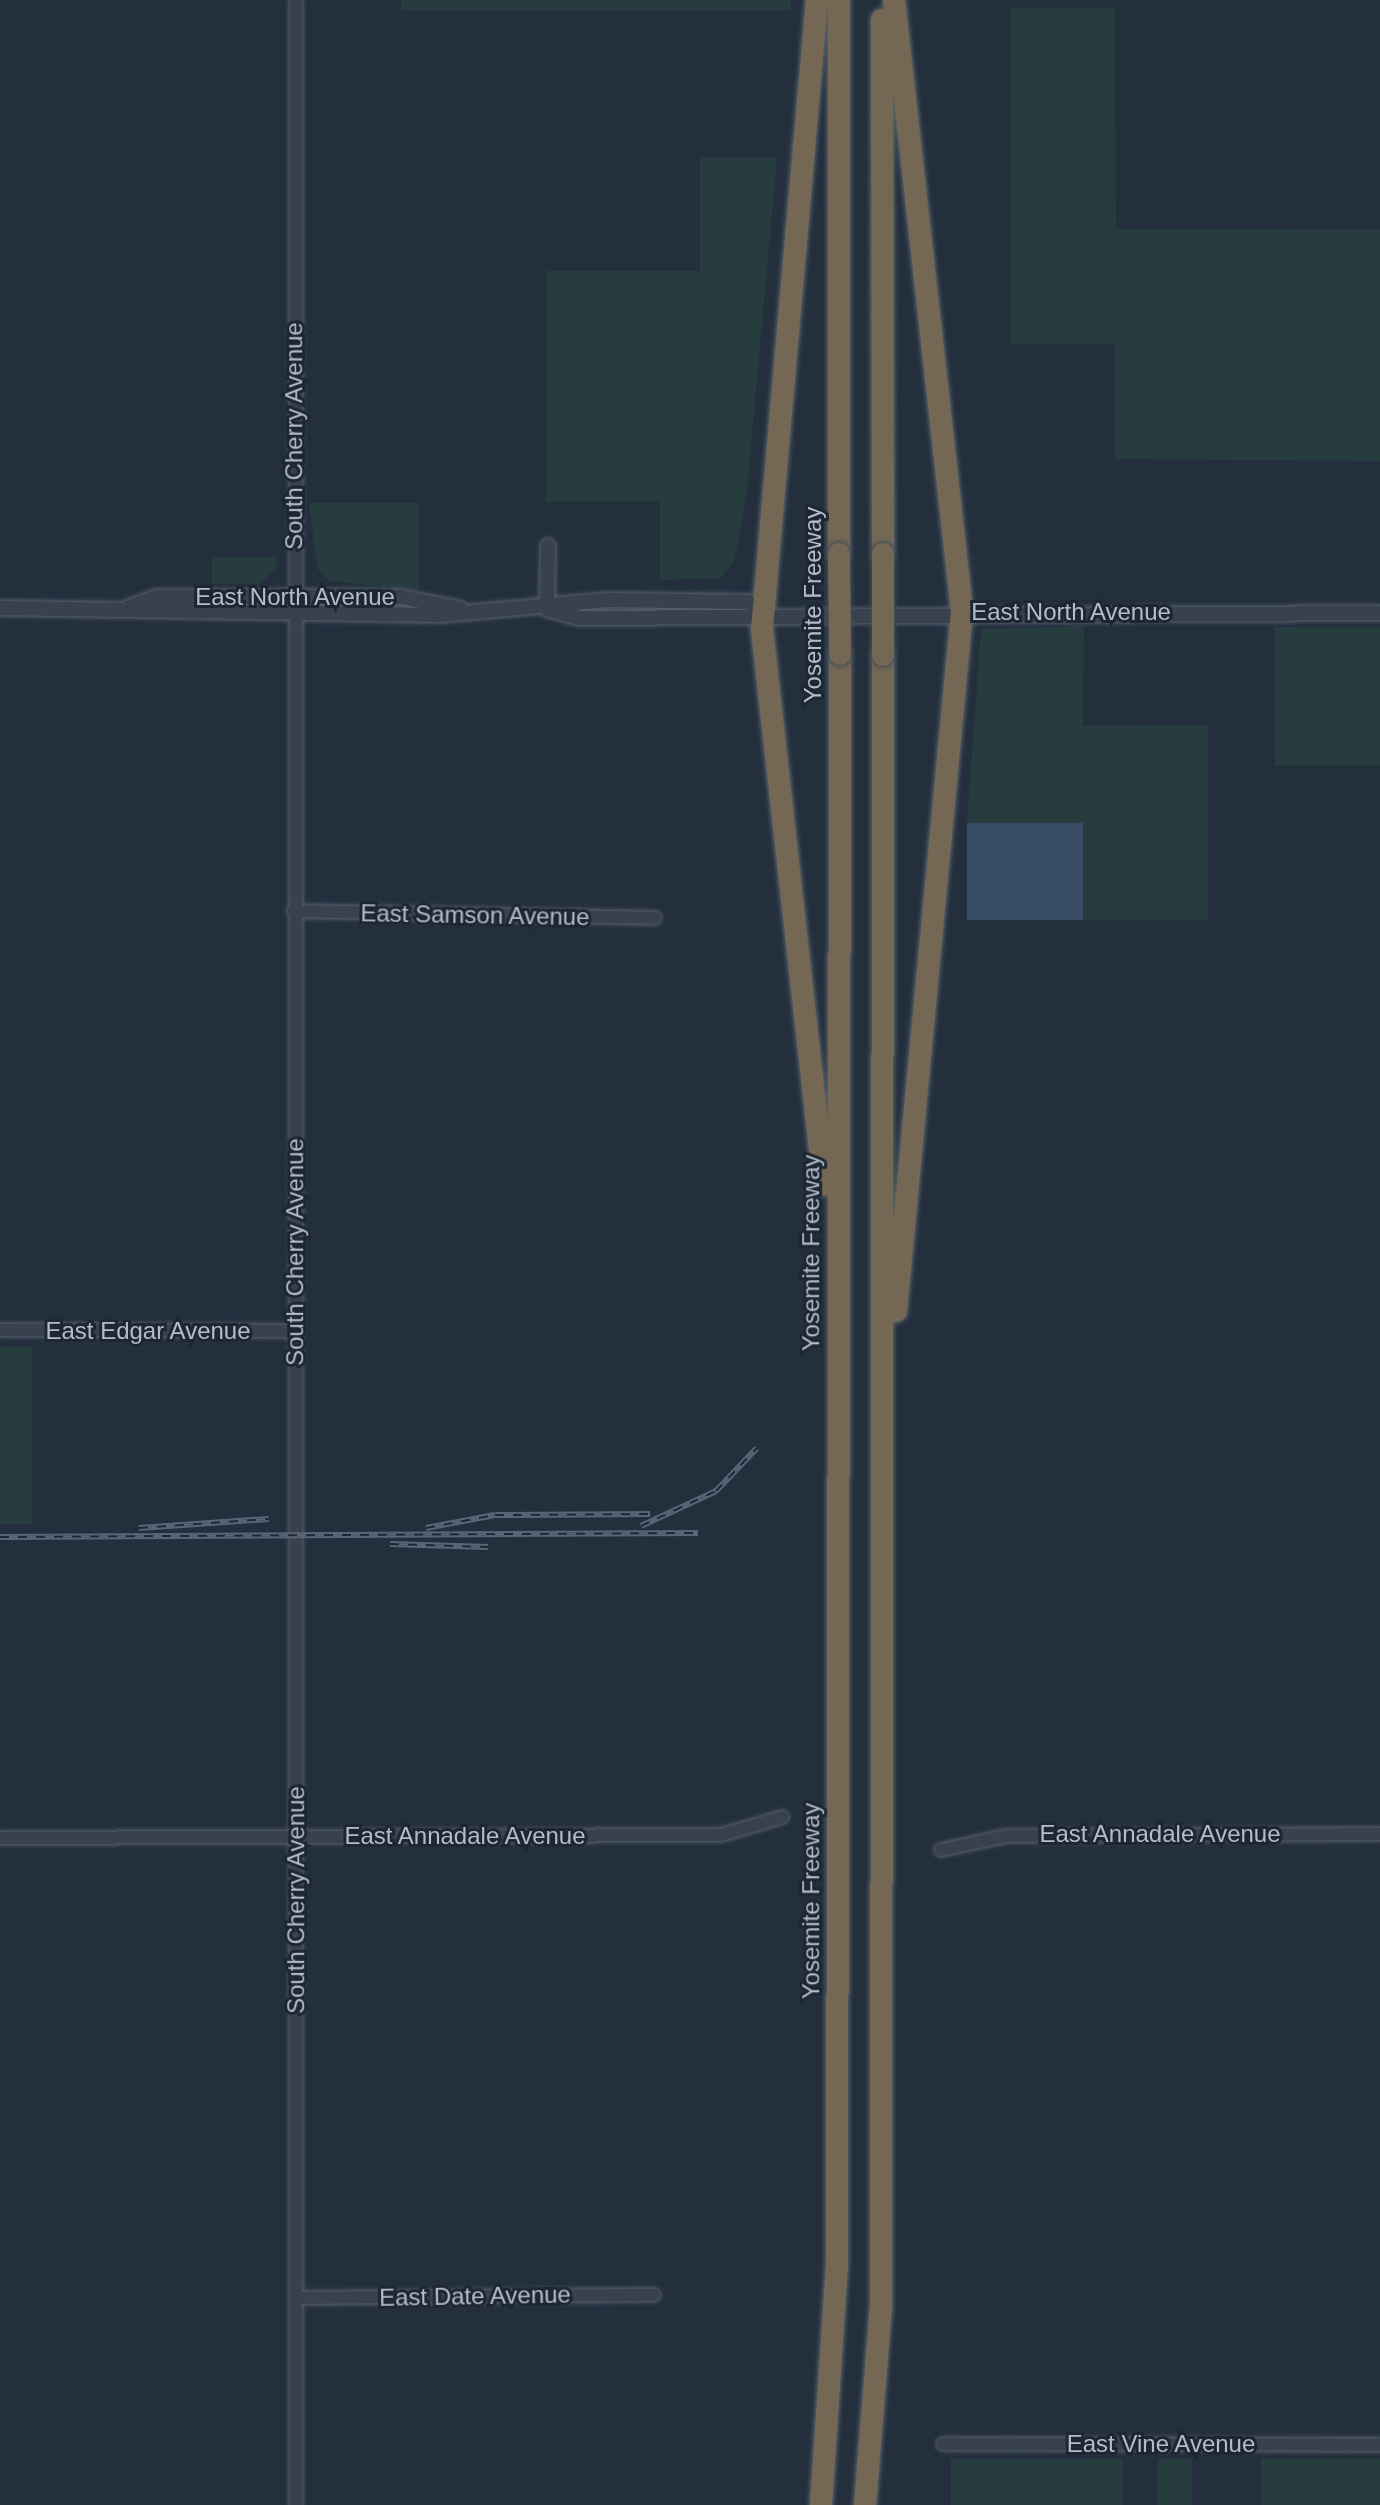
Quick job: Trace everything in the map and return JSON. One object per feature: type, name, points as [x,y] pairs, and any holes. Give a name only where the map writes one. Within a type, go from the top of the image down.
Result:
[{"type":"highway","points":[[817,0],[762,612],[818,1106],[836,1358]]},
{"type":"highway","name":"Yosemite Freeway","points":[[821,2505],[833,2382],[840,654],[839,0]]},
{"type":"highway","points":[[865,2505],[881,2306],[884,1415],[882,0]]},
{"type":"highway","points":[[884,1415],[962,611],[894,0]]},
{"type":"highway","points":[[806,2505],[833,2382]]},
{"type":"street","name":"South Cherry Avenue","points":[[296,0],[296,2505]]},
{"type":"street","points":[[547,609],[548,546]]},
{"type":"street","name":"East North Avenue","points":[[129,607],[157,597],[294,597],[440,599],[461,609]]},
{"type":"street","name":"East North Avenue","points":[[0,608],[129,607],[158,616],[294,615],[547,609],[577,601],[748,602],[762,612],[1380,613]]},
{"type":"street","name":"East Samson Avenue","points":[[294,911],[655,918]]},
{"type":"street","name":"East Edgar Avenue","points":[[0,1330],[295,1331]]},
{"type":"street","name":"East Annadale Avenue","points":[[0,1838],[721,1835],[782,1817]]},
{"type":"street","name":"East Annadale Avenue","points":[[941,1850],[1006,1836],[1380,1834]]},
{"type":"street","name":"East Date Avenue","points":[[296,2298],[654,2295]]},
{"type":"street","name":"East Vine Avenue","points":[[943,2444],[1380,2445]]},
{"type":"green space","points":[[401,0],[791,0],[791,10],[401,10]]},
{"type":"green space","points":[[1010,8],[1115,8],[1116,229],[1380,230],[1380,461],[1115,459],[1115,344],[1010,344]]},
{"type":"green space","points":[[700,158],[777,158],[747,490],[735,559],[721,578],[660,580],[660,502],[546,502],[547,271],[700,271]]},
{"type":"green space","points":[[309,503],[419,503],[419,590],[330,581],[317,568]]},
{"type":"green space","points":[[212,557],[277,557],[276,569],[260,584],[212,584]]},
{"type":"green space","points":[[1084,626],[1083,726],[1208,725],[1208,920],[1083,920],[1083,824],[967,824],[981,629]]},
{"type":"green space","points":[[1275,627],[1380,627],[1380,766],[1275,766]]},
{"type":"green space","points":[[0,1347],[32,1347],[32,1524],[0,1524]]},
{"type":"green space","points":[[1261,2458],[1380,2458],[1380,2505],[1261,2505]]},
{"type":"green space","points":[[951,2459],[1123,2459],[1123,2505],[951,2505]]},
{"type":"green space","points":[[1158,2459],[1192,2459],[1192,2505],[1158,2505]]},
{"type":"water","points":[[967,823],[1083,823],[1083,920],[967,920]]},
{"type":"railway","points":[[641,1526],[716,1491],[757,1448]]},
{"type":"railway","points":[[426,1528],[495,1515],[650,1514]]},
{"type":"railway","points":[[139,1528],[269,1519]]},
{"type":"railway","points":[[0,1537],[698,1533]]},
{"type":"railway","points":[[390,1544],[488,1547]]}]
